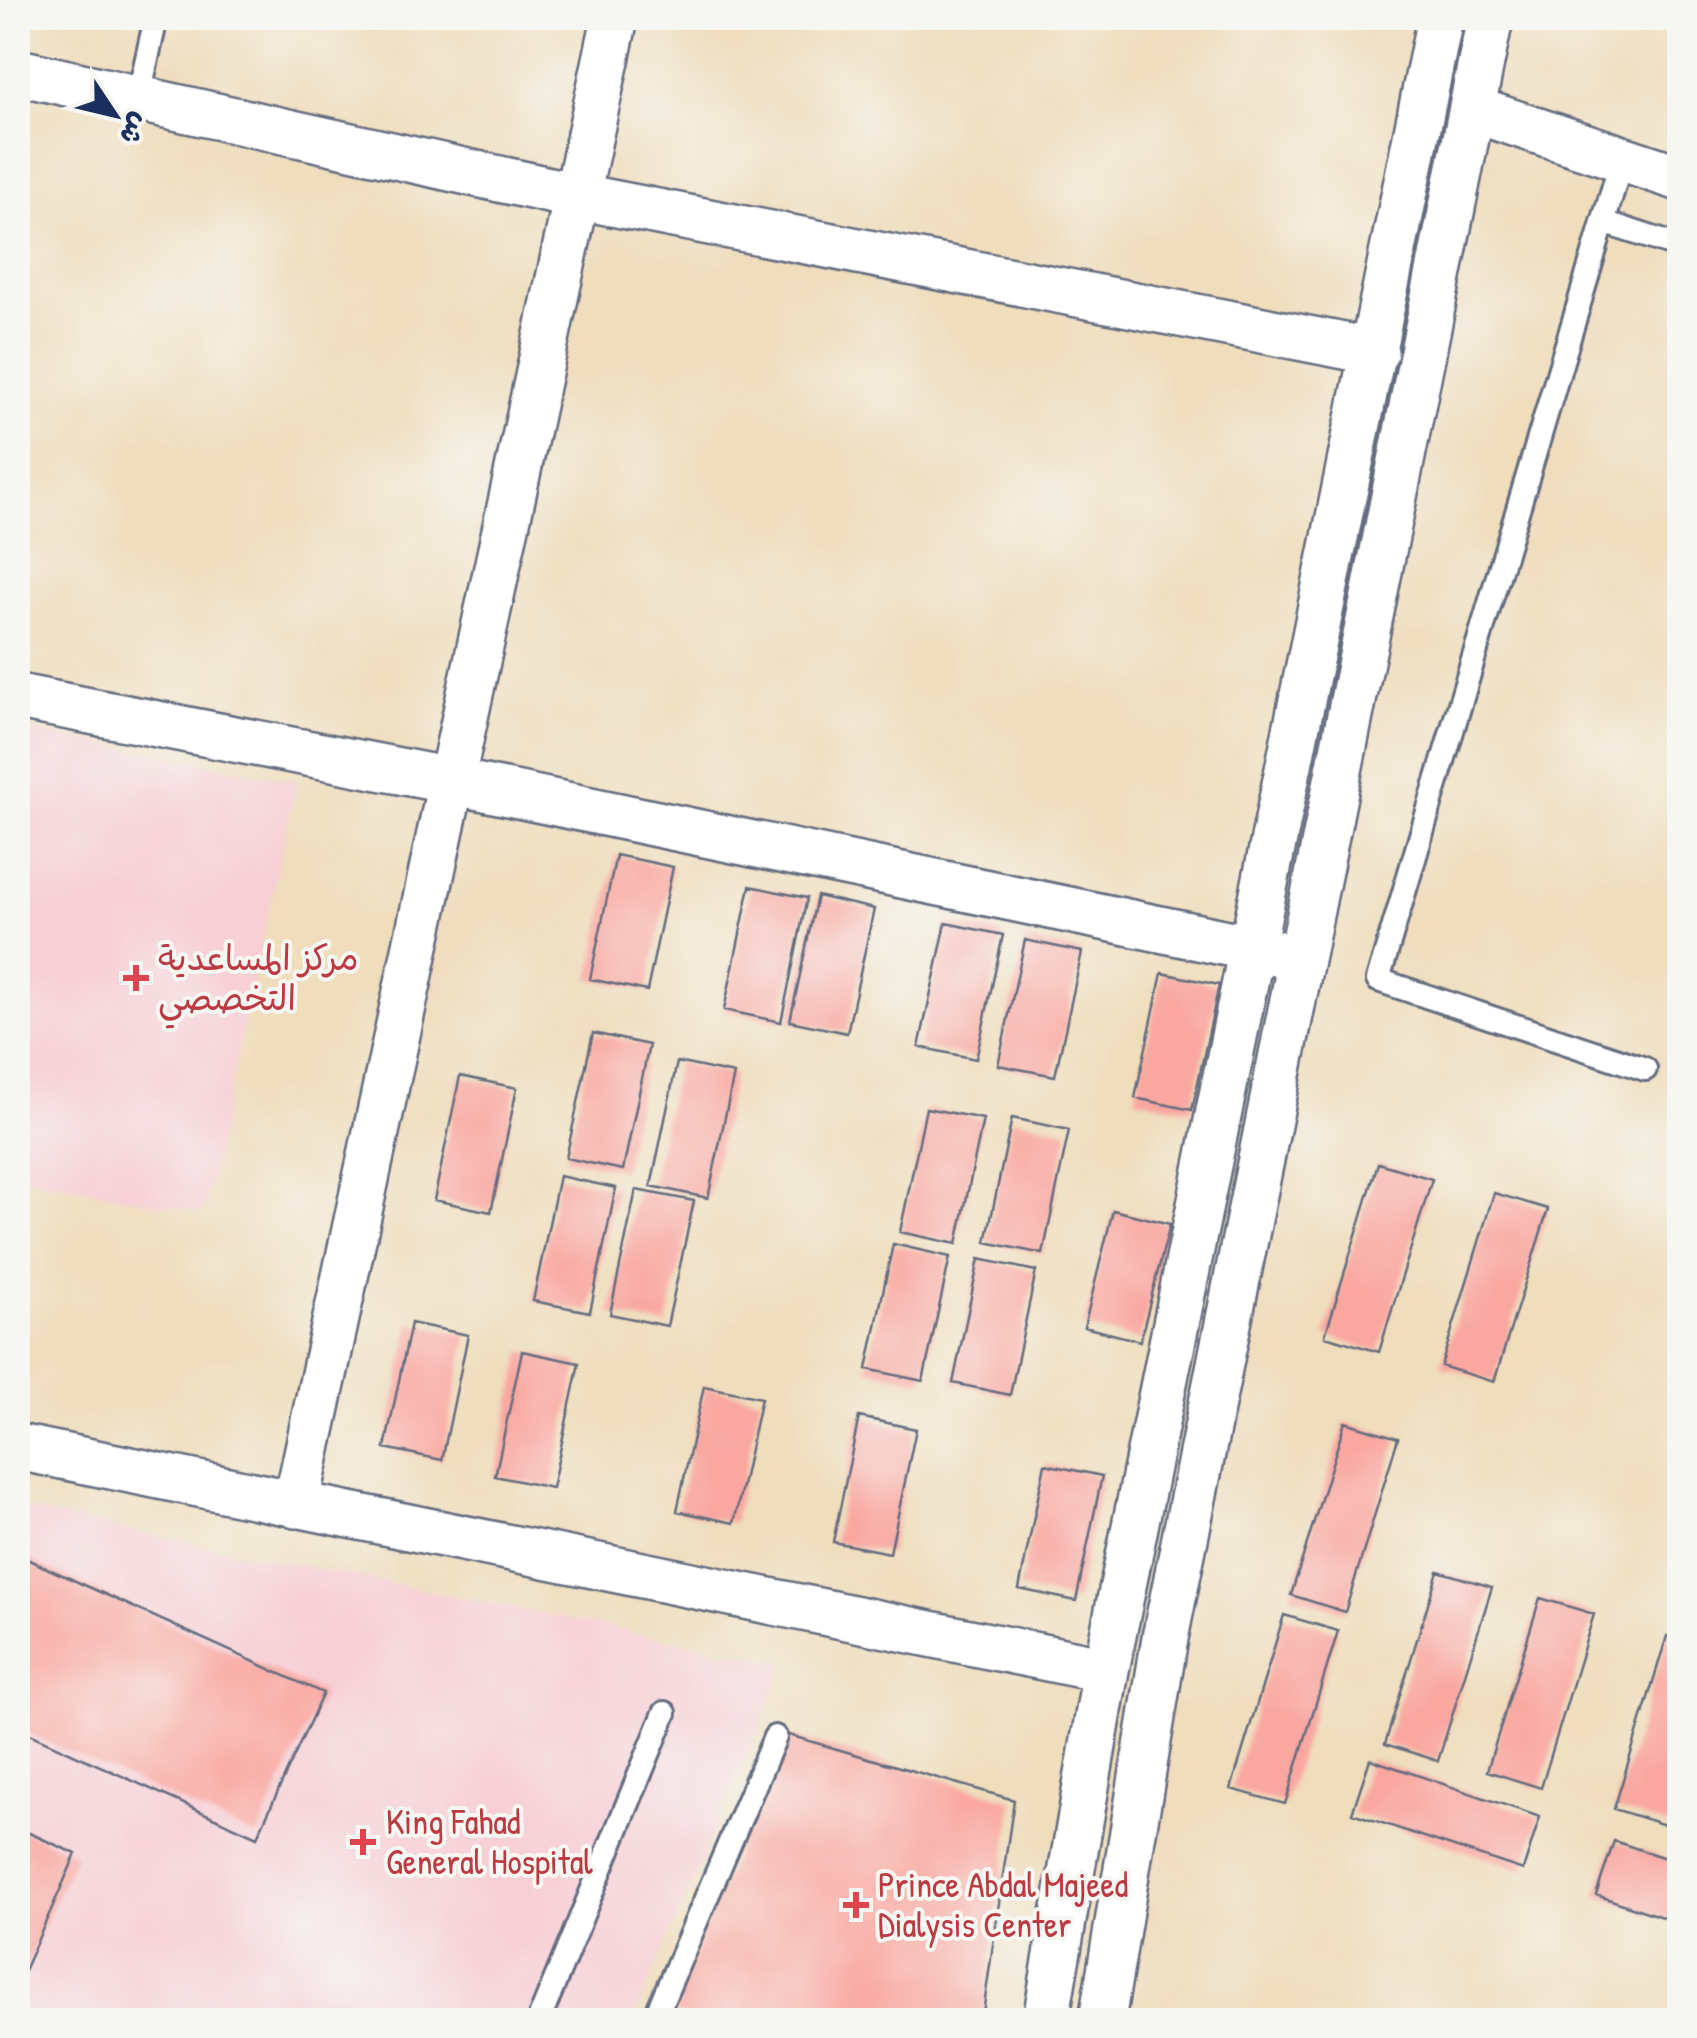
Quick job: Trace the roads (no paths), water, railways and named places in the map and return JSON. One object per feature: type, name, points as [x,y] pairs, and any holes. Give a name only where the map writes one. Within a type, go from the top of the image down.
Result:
[{"type":"street","points":[[296,1505],[614,18]]},
{"type":"street","points":[[1046,2020],[1106,1670],[1440,18]]},
{"type":"street","points":[[1102,2020],[1164,1638],[1490,18]]},
{"type":"street","points":[[18,72],[576,196],[1375,352]]},
{"type":"street","points":[[1472,109],[1680,178]]},
{"type":"street","points":[[18,697],[451,780],[1302,958]]},
{"type":"street","points":[[18,1448],[1106,1670]]},
{"type":"lane","points":[[138,99],[156,18]]},
{"type":"lane","points":[[1622,159],[1378,980],[1646,1070]]},
{"type":"lane","points":[[1603,222],[1680,247]]},
{"type":"lane","points":[[539,2020],[665,1712]]},
{"type":"lane","points":[[654,2020],[776,1737]]},
{"type":"place","name":"مركز المساعدية التخصصي","points":[[136,978]]},
{"type":"place","name":"King Fahad General Hospital","points":[[363,1842]]},
{"type":"place","name":"Prince Abdal Majeed Dialysis Center","points":[[856,1905]]}]
